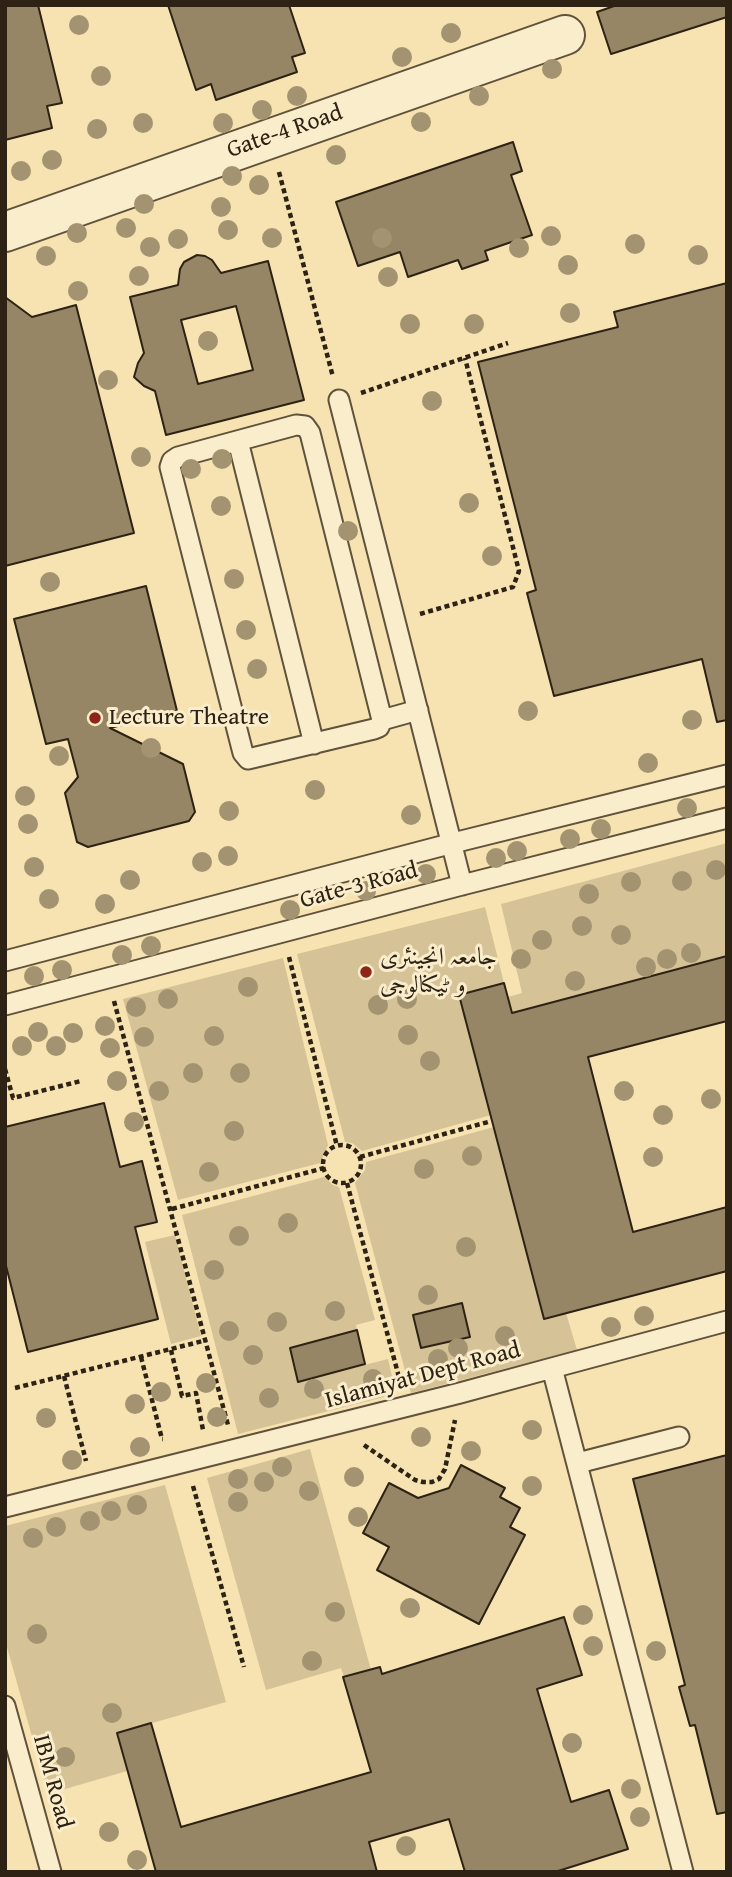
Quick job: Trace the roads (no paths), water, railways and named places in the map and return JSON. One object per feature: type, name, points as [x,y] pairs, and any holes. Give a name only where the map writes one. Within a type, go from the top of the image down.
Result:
[{"type":"street","name":"Gate-4 Road","points":[[5,232],[565,35]]},
{"type":"lane","points":[[339,400],[462,885]]},
{"type":"lane","points":[[296,425],[305,426],[310,433],[382,720],[379,727],[254,760],[248,759],[243,753],[170,467],[172,461],[178,457],[237,441],[296,425]]},
{"type":"lane","points":[[237,441],[314,744]]},
{"type":"lane","points":[[382,720],[418,710]]},
{"type":"lane","points":[[5,961],[453,843],[727,775]]},
{"type":"lane","name":"Gate-3 Road","points":[[5,1005],[727,818]]},
{"type":"lane","points":[[552,1368],[727,1321]]},
{"type":"lane","name":"Islamiyat Dept Road","points":[[5,1507],[552,1368],[683,1872]]},
{"type":"lane","points":[[578,1463],[679,1437]]},
{"type":"lane","name":"IBM Road","points":[[5,1706],[51,1872]]},
{"type":"place","name":"Lecture Theatre","points":[[95,718]]},
{"type":"place","name":"جامعہ انجینئری و ٹیکنالوجی","points":[[366,972]]}]
